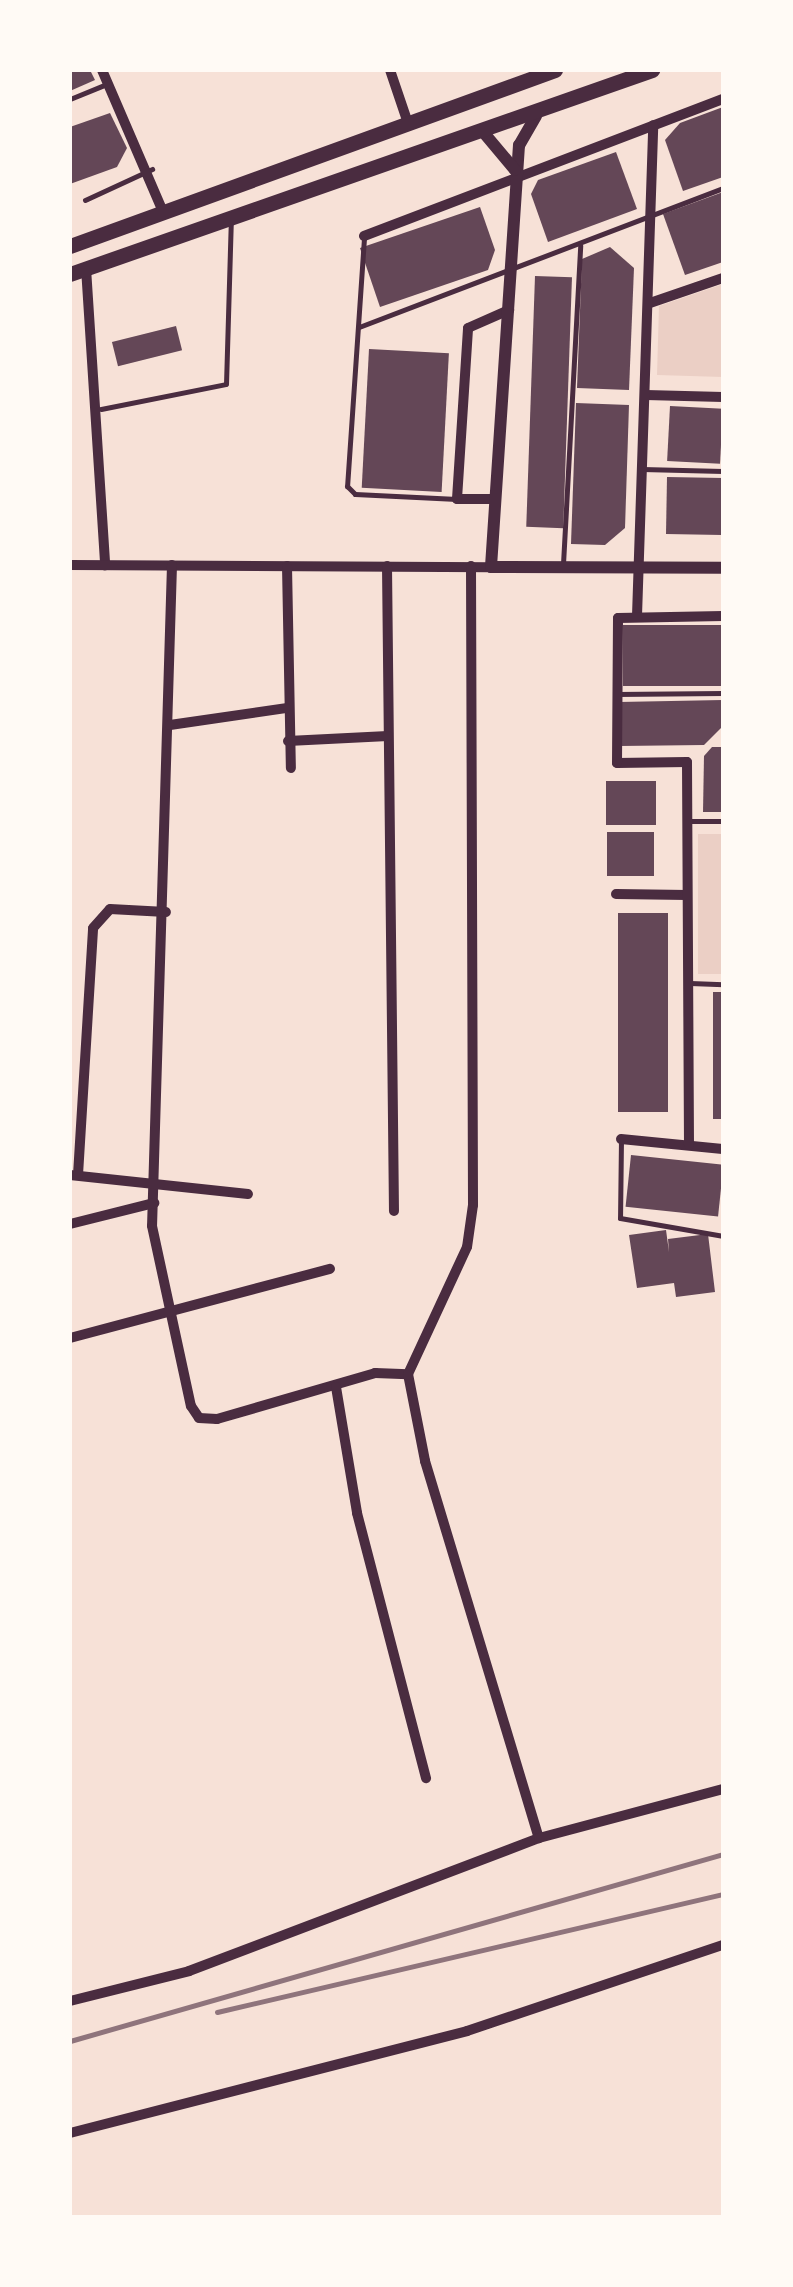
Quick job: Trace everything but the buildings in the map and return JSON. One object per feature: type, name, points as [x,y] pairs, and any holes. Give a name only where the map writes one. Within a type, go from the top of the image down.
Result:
[{"type":"main road","points":[[70,246],[409,127],[554,70]]},
{"type":"main road","points":[[78,271],[536,116],[652,70]]},
{"type":"street","points":[[102,70],[152,169],[164,214]]},
{"type":"street","points":[[390,70],[409,127]]},
{"type":"street","points":[[364,236],[723,99]]},
{"type":"street","points":[[491,566],[519,145],[536,116]]},
{"type":"street","points":[[637,616],[654,214],[654,125]]},
{"type":"street","points":[[484,133],[506,150],[518,177]]},
{"type":"street","points":[[78,271],[101,410],[104,565]]},
{"type":"street","points":[[650,303],[723,278]]},
{"type":"street","points":[[496,499],[457,499],[468,328],[509,310]]},
{"type":"street","points":[[646,395],[723,397]]},
{"type":"street","points":[[70,565],[723,568]]},
{"type":"street","points":[[172,565],[166,912],[154,1203],[172,1311],[200,1418],[408,1374]]},
{"type":"street","points":[[287,566],[286,708],[291,768]]},
{"type":"street","points":[[387,566],[394,1212]]},
{"type":"street","points":[[470,566],[473,1204],[468,1247],[408,1374],[426,1461],[539,1838]]},
{"type":"street","points":[[689,1146],[688,762],[617,762],[618,618],[723,616]]},
{"type":"street","points":[[170,725],[286,708]]},
{"type":"street","points":[[288,741],[388,736]]},
{"type":"street","points":[[616,894],[687,895]]},
{"type":"street","points":[[166,912],[97,915],[74,1175],[248,1194]]},
{"type":"street","points":[[622,1139],[723,1149]]},
{"type":"street","points":[[70,1224],[154,1203]]},
{"type":"street","points":[[70,1338],[330,1269]]},
{"type":"street","points":[[336,1387],[357,1513],[426,1778]]},
{"type":"street","points":[[70,2001],[189,1970],[539,1838],[723,1789]]},
{"type":"street","points":[[70,2133],[467,2031],[723,1944]]},
{"type":"lane","points":[[70,99],[110,83]]},
{"type":"lane","points":[[85,200],[152,169]]},
{"type":"lane","points":[[359,328],[723,188]]},
{"type":"lane","points":[[101,410],[226,384],[230,219]]},
{"type":"lane","points":[[364,236],[347,486],[355,494],[457,499]]},
{"type":"lane","points":[[563,567],[580,244]]},
{"type":"lane","points":[[642,469],[723,471]]},
{"type":"lane","points":[[615,694],[723,694]]},
{"type":"lane","points":[[690,821],[723,821]]},
{"type":"lane","points":[[690,983],[723,984]]},
{"type":"lane","points":[[622,1139],[620,1218],[723,1236]]},
{"type":"shaded area","points":[[723,284],[723,377],[657,375],[659,306]]},
{"type":"shaded area","points":[[698,834],[723,834],[723,974],[698,974]]},
{"type":"railway","points":[[70,2041],[723,1854]]},
{"type":"railway","points":[[217,2012],[723,1894]]}]
